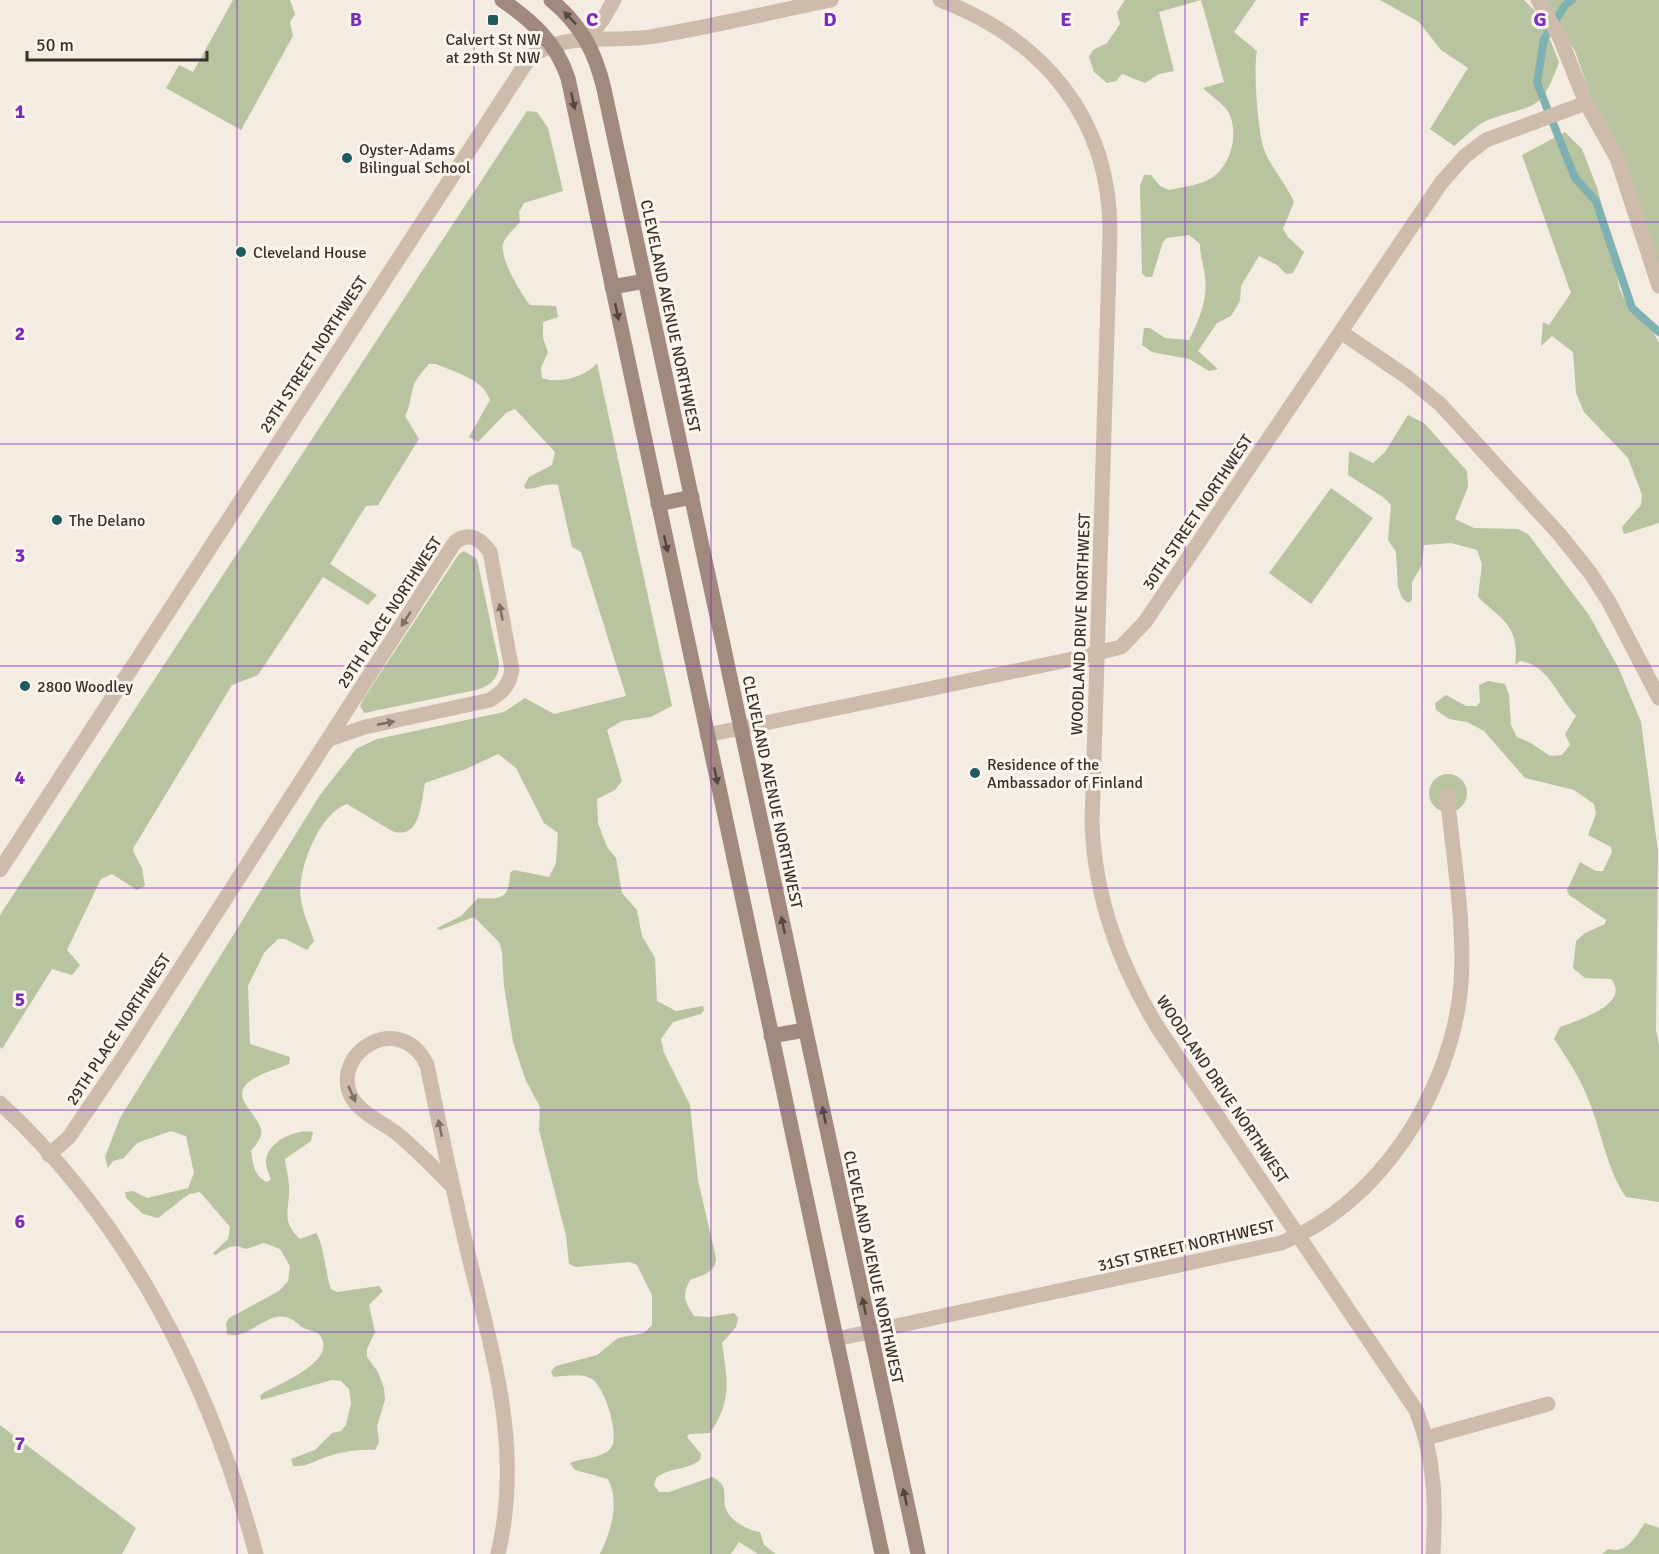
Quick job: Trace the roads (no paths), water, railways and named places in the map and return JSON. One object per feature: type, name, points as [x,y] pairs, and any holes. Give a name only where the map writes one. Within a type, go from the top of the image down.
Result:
[{"type":"main road","points":[[502,0],[523,15],[554,46],[568,78],[882,1554]]},
{"type":"main road","name":"CLEVELAND AVENUE NORTHWEST","points":[[551,0],[575,22],[587,39],[601,74],[918,1554]]},
{"type":"main road","points":[[612,287],[645,280]]},
{"type":"main road","points":[[658,504],[692,497]]},
{"type":"main road","points":[[771,1036],[806,1029]]},
{"type":"street","points":[[587,39],[614,0]]},
{"type":"street","name":"29TH STREET NORTHWEST","points":[[0,870],[514,78],[530,57],[554,46],[587,39],[654,37],[831,0]]},
{"type":"street","name":"WOODLAND DRIVE NORTHWEST","points":[[940,0],[1004,32],[1056,77],[1087,123],[1107,186],[1110,234],[1092,845],[1111,933],[1131,980],[1158,1028],[1408,1396],[1426,1438],[1435,1496],[1433,1554]]},
{"type":"street","points":[[1541,3],[1560,38],[1586,103],[1617,158],[1659,286]]},
{"type":"street","name":"30TH STREET NORTHWEST","points":[[707,735],[1098,654],[1121,647],[1145,622],[1441,183],[1466,156],[1486,140],[1586,103]]},
{"type":"street","points":[[1341,332],[1407,377],[1440,404],[1560,535],[1609,602],[1659,698]]},
{"type":"street","name":"29TH PLACE NORTHWEST","points":[[49,1155],[69,1137],[126,1053],[455,542],[461,537],[471,536],[482,541],[489,552],[512,670],[510,681],[503,691],[490,700],[365,727],[330,739]]},
{"type":"street","name":"31ST STREET NORTHWEST","points":[[836,1339],[1257,1250],[1300,1235],[1347,1201],[1388,1162],[1425,1106],[1445,1059],[1454,1028],[1461,975],[1447,794]]},
{"type":"street","points":[[452,1185],[408,1144],[361,1109],[352,1098],[348,1083],[351,1066],[369,1042],[384,1038],[411,1043],[421,1052],[427,1065],[452,1185],[497,1365],[508,1433],[506,1500],[498,1554]]},
{"type":"street","points":[[0,1103],[49,1155],[116,1241],[165,1318],[212,1415],[239,1493],[256,1554]]},
{"type":"street","points":[[1426,1438],[1548,1404]]},
{"type":"waterway","points":[[1572,0],[1565,5],[1544,39],[1537,83],[1575,178],[1596,201],[1632,308],[1659,332]]},
{"type":"place","name":"Calvert St NW at 29th St NW","points":[[493,20]]},
{"type":"place","name":"Oyster-Adams Bilingual School","points":[[347,158]]},
{"type":"place","name":"Cleveland House","points":[[241,252]]},
{"type":"place","name":"The Delano","points":[[57,520]]},
{"type":"place","name":"2800 Woodley","points":[[25,686]]},
{"type":"place","name":"Residence of the Ambassador of Finland","points":[[975,773]]}]
